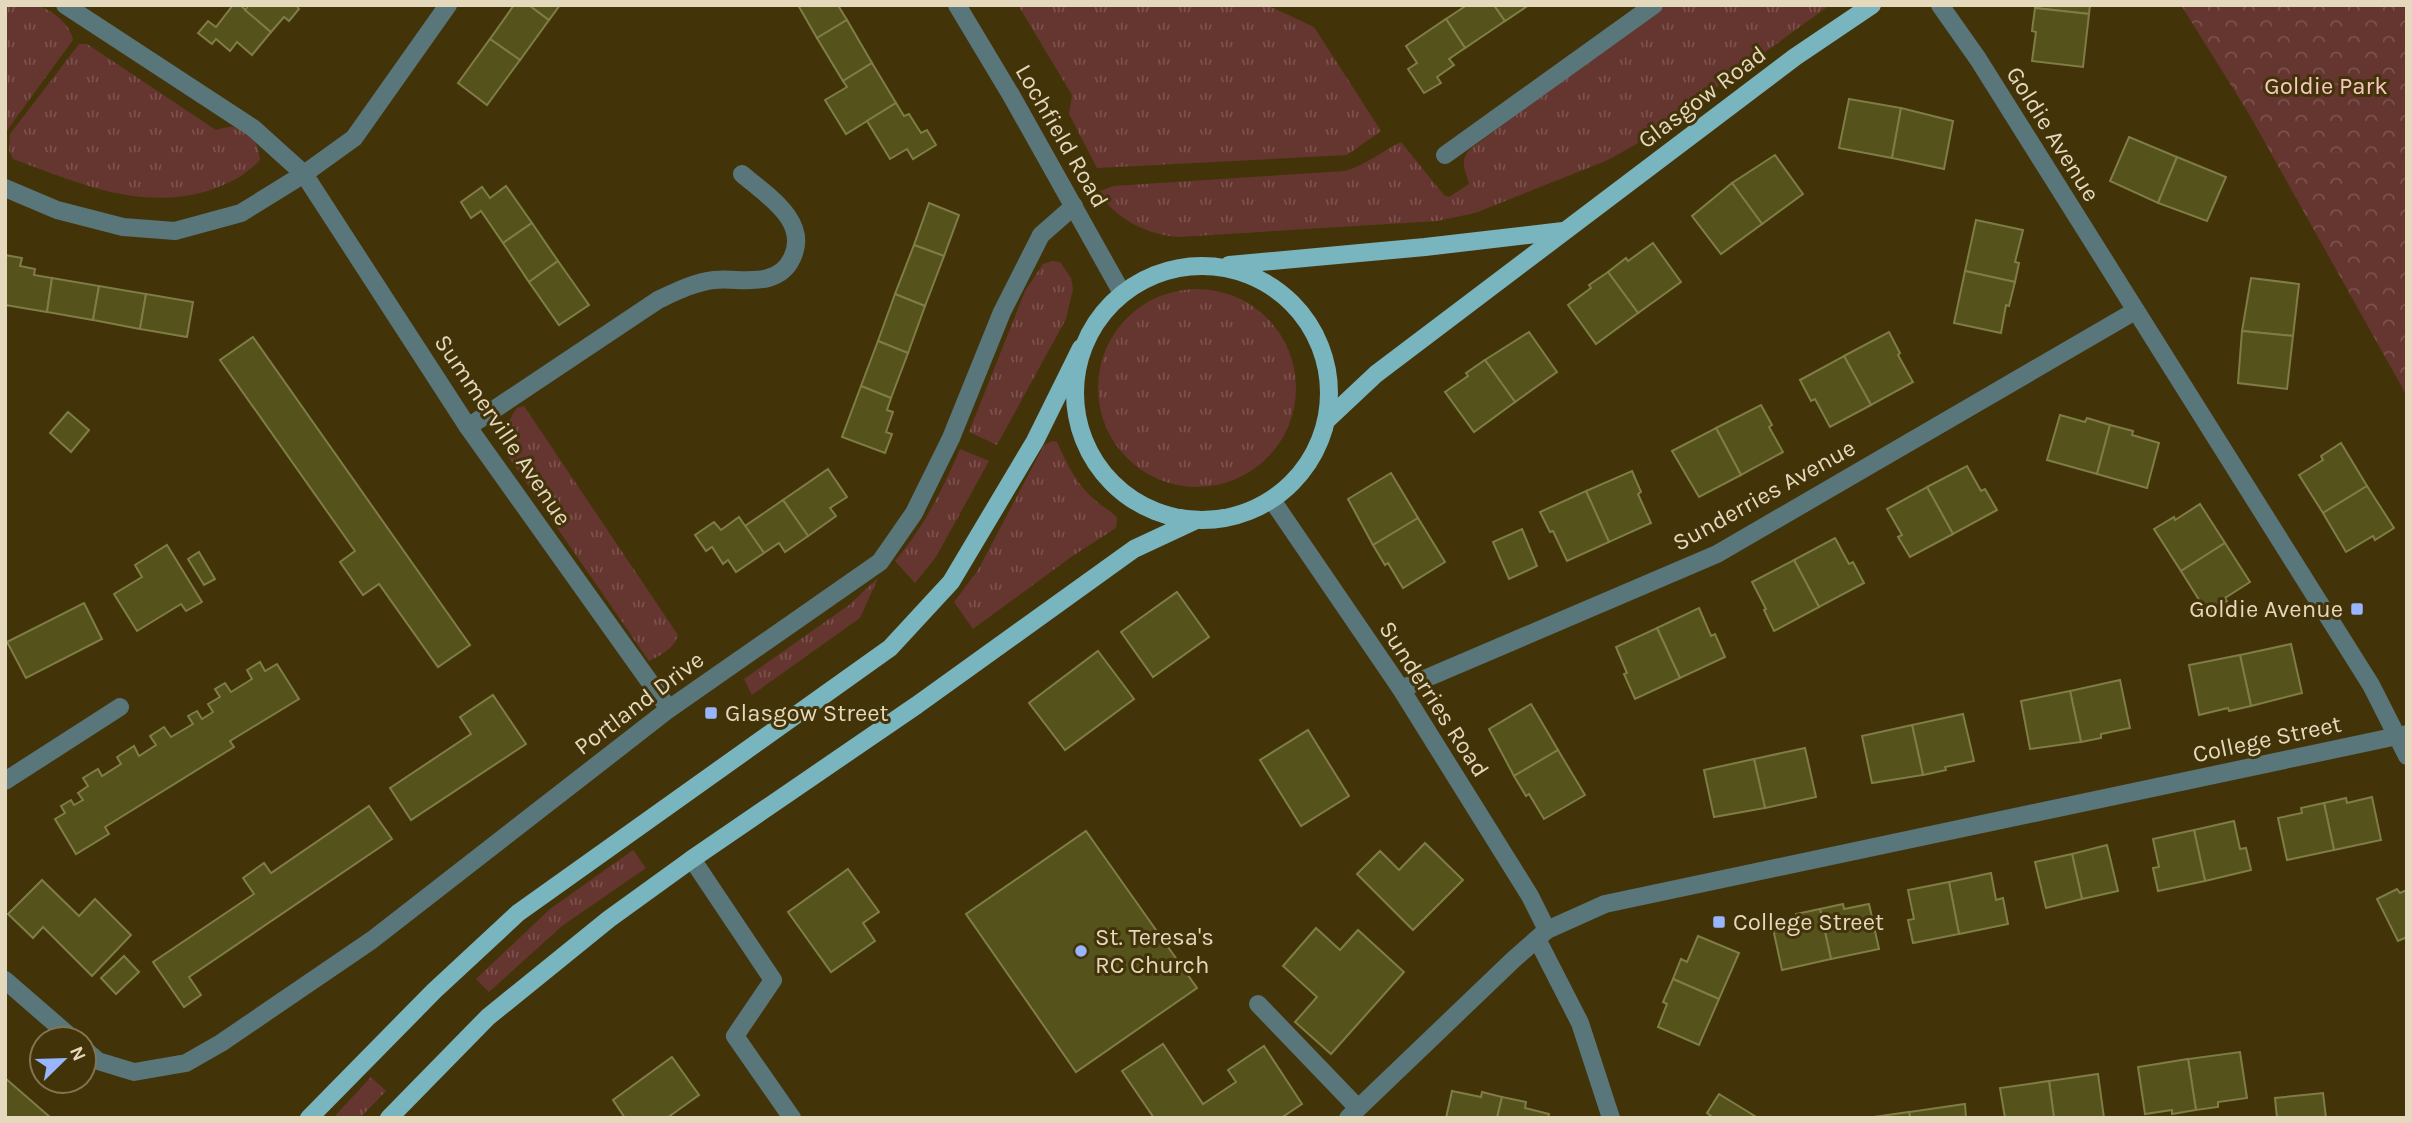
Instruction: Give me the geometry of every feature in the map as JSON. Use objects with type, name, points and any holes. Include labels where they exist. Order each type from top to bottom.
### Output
[{"type":"main road","name":"Glasgow Road","points":[[1327,420],[1376,374],[1795,57],[1872,5]]},
{"type":"main road","points":[[309,1118],[433,991],[518,913],[890,648],[951,582],[1035,442],[1098,318],[1122,293],[1152,275],[1184,266],[1218,266],[1425,247],[1564,231]]},
{"type":"main road","points":[[1082,348],[1074,387],[1078,427],[1095,463],[1121,492],[1156,513],[1194,521],[1235,517],[1272,500],[1297,479],[1315,451],[1327,420],[1328,378],[1317,338],[1293,303],[1259,278],[1218,266]]},
{"type":"main road","points":[[389,1118],[488,1017],[609,919],[917,705],[1135,549],[1194,521]]},
{"type":"street","name":"Summerville Avenue","points":[[65,5],[253,128],[304,174],[468,426],[668,709]]},
{"type":"street","points":[[5,188],[57,210],[123,227],[175,231],[242,213],[354,138],[448,5]]},
{"type":"street","name":"Lochfield Road","points":[[957,5],[1122,293]]},
{"type":"street","points":[[1445,155],[1654,5]]},
{"type":"street","name":"Goldie Avenue","points":[[1940,5],[1978,59],[2371,685],[2401,736],[2407,756]]},
{"type":"street","points":[[468,426],[658,300],[682,289],[713,280],[770,278],[785,270],[797,243],[793,223],[779,206],[742,174]]},
{"type":"street","name":"Portland Drive","points":[[98,1061],[134,1072],[186,1063],[221,1043],[372,940],[668,709],[880,562],[914,513],[951,438],[1002,312],[1041,234],[1074,206]]},
{"type":"street","name":"Sunderries Avenue","points":[[1401,689],[1717,554],[2135,311]]},
{"type":"street","name":"Sunderries Road","points":[[1272,500],[1401,689],[1530,896],[1542,935],[1580,1023],[1611,1118]]},
{"type":"street","points":[[5,781],[120,707]]},
{"type":"street","name":"College Street","points":[[1353,1112],[1542,935],[1605,904],[2401,736]]},
{"type":"street","points":[[692,859],[773,980],[735,1036],[792,1118]]},
{"type":"street","points":[[5,980],[57,1025]]},
{"type":"street","points":[[1258,1004],[1353,1112]]},
{"type":"green space","points":[[5,5],[44,8],[65,24],[73,40],[5,133]]},
{"type":"green space","points":[[1018,5],[1267,5],[1314,27],[1381,131],[1347,155],[1097,168],[1069,114],[1072,95]]},
{"type":"green space","points":[[1663,5],[1830,5],[1647,138],[1608,160],[1475,213],[1437,221],[1177,237],[1133,224],[1105,202],[1098,192],[1113,186],[1345,171],[1401,142],[1444,195],[1449,197],[1469,184],[1464,163],[1469,150]]},
{"type":"green space","name":"Goldie Park","points":[[2181,5],[2407,5],[2407,396],[2249,114]]},
{"type":"green space","points":[[79,44],[87,44],[216,130],[232,127],[245,130],[256,143],[260,160],[245,173],[222,186],[190,195],[164,198],[138,197],[87,186],[13,159],[9,151],[10,134]]},
{"type":"green space","points":[[1060,262],[1071,278],[1073,289],[1066,319],[997,445],[969,432],[1025,291],[1043,264]]},
{"type":"green space","points":[[1197,289],[1235,297],[1267,318],[1288,350],[1296,388],[1288,426],[1267,458],[1235,479],[1197,487],[1159,479],[1127,458],[1106,426],[1098,388],[1106,350],[1127,318],[1159,297]]},
{"type":"green space","points":[[524,406],[678,635],[670,648],[649,661],[509,458],[506,444],[508,426],[517,408]]},
{"type":"green space","points":[[1057,442],[1082,487],[1117,518],[1116,528],[1071,557],[973,629],[954,602],[978,570],[1044,445]]},
{"type":"green space","points":[[960,449],[989,461],[936,557],[915,583],[895,561],[932,508]]},
{"type":"green space","points":[[878,578],[860,618],[752,695],[744,679],[849,605]]},
{"type":"green space","points":[[633,850],[646,868],[562,926],[489,992],[476,979],[550,909]]},
{"type":"green space","points":[[371,1077],[386,1091],[360,1118],[333,1118]]},
{"type":"building","points":[[233,5],[240,5],[271,32],[252,55],[237,42],[230,51],[216,39],[212,44],[198,33],[208,21],[216,27]]},
{"type":"building","points":[[249,5],[296,5],[299,9],[289,21],[284,17],[271,32],[245,10]]},
{"type":"building","points":[[514,5],[529,5],[549,20],[520,60],[490,39]]},
{"type":"building","points":[[529,5],[560,5],[549,20]]},
{"type":"building","points":[[798,5],[841,5],[839,7],[847,20],[817,38]]},
{"type":"building","points":[[1467,5],[1494,5],[1505,21],[1465,48],[1446,19]]},
{"type":"building","points":[[1494,5],[1529,5],[1505,21]]},
{"type":"building","points":[[2035,5],[2090,5],[2089,14],[2035,8]]},
{"type":"building","points":[[2035,8],[2089,14],[2083,67],[2032,61],[2036,32],[2032,31]]},
{"type":"building","points":[[1446,19],[1465,48],[1449,59],[1454,65],[1437,77],[1441,83],[1424,93],[1408,69],[1417,63],[1406,46]]},
{"type":"building","points":[[847,20],[872,63],[843,81],[817,38]]},
{"type":"building","points":[[490,39],[520,60],[487,105],[458,83]]},
{"type":"building","points":[[872,63],[896,103],[846,134],[825,100],[847,87],[843,81]]},
{"type":"building","points":[[1849,99],[1901,108],[1892,158],[1839,148]]},
{"type":"building","points":[[896,103],[904,116],[909,114],[921,133],[927,130],[936,145],[913,159],[907,149],[890,159],[867,121]]},
{"type":"building","points":[[1901,108],[1953,121],[1944,169],[1892,158]]},
{"type":"building","points":[[2129,137],[2177,157],[2158,203],[2110,181]]},
{"type":"building","points":[[1775,155],[1803,194],[1762,224],[1732,183]]},
{"type":"building","points":[[2177,157],[2226,177],[2207,221],[2158,203]]},
{"type":"building","points":[[1732,183],[1762,224],[1721,254],[1692,216]]},
{"type":"building","points":[[506,186],[532,223],[503,243],[481,211],[471,218],[461,202],[482,187],[490,198]]},
{"type":"building","points":[[929,203],[959,215],[944,256],[914,245]]},
{"type":"building","points":[[1976,220],[2023,230],[2015,262],[2019,263],[2015,282],[1965,271]]},
{"type":"building","points":[[532,223],[558,261],[529,282],[503,243]]},
{"type":"building","points":[[1653,243],[1681,282],[1638,313],[1608,272]]},
{"type":"building","points":[[914,245],[944,256],[925,306],[895,294]]},
{"type":"building","points":[[5,255],[22,258],[20,266],[35,269],[34,275],[52,278],[47,312],[5,305]]},
{"type":"building","points":[[558,261],[589,305],[559,325],[529,282]]},
{"type":"building","points":[[1965,271],[2015,282],[2009,306],[2006,305],[2001,333],[1954,323]]},
{"type":"building","points":[[1608,272],[1638,313],[1596,344],[1568,305]]},
{"type":"building","points":[[52,278],[99,286],[93,320],[47,312]]},
{"type":"building","points":[[2251,278],[2299,284],[2293,336],[2242,331]]},
{"type":"building","points":[[99,286],[146,294],[140,329],[93,320]]},
{"type":"building","points":[[146,294],[193,302],[187,337],[140,329]]},
{"type":"building","points":[[895,294],[925,306],[908,353],[878,341]]},
{"type":"building","points":[[2242,331],[2293,336],[2287,389],[2238,383]]},
{"type":"building","points":[[1529,332],[1557,372],[1515,402],[1485,360]]},
{"type":"building","points":[[1889,332],[1913,382],[1871,405],[1844,356]]},
{"type":"building","points":[[253,337],[470,645],[438,667],[379,584],[363,595],[340,562],[355,551],[220,360]]},
{"type":"building","points":[[878,341],[908,353],[891,398],[861,386]]},
{"type":"building","points":[[1844,356],[1871,405],[1830,427],[1815,399],[1811,401],[1800,380]]},
{"type":"building","points":[[1485,360],[1515,402],[1474,432],[1445,392]]},
{"type":"building","points":[[861,386],[891,398],[887,410],[893,412],[886,432],[892,434],[885,453],[842,437]]},
{"type":"building","points":[[1761,405],[1783,452],[1741,475],[1716,428]]},
{"type":"building","points":[[68,412],[89,430],[71,452],[50,433]]},
{"type":"building","points":[[2060,415],[2085,422],[2087,418],[2110,425],[2097,474],[2047,460]]},
{"type":"building","points":[[2110,425],[2133,431],[2132,435],[2159,443],[2147,488],[2097,474]]},
{"type":"building","points":[[1716,428],[1741,475],[1699,497],[1672,451]]},
{"type":"building","points":[[2341,443],[2367,486],[2323,513],[2299,475],[2323,460],[2321,456]]},
{"type":"building","points":[[1967,466],[1981,491],[1985,489],[1997,510],[1953,534],[1927,487]]},
{"type":"building","points":[[828,469],[847,497],[830,508],[836,516],[808,536],[783,500]]},
{"type":"building","points":[[1632,471],[1641,492],[1638,494],[1651,523],[1609,542],[1586,491]]},
{"type":"building","points":[[1391,473],[1418,518],[1373,545],[1348,499]]},
{"type":"building","points":[[2367,486],[2394,528],[2375,540],[2373,536],[2346,552],[2323,513]]},
{"type":"building","points":[[1927,487],[1953,534],[1910,557],[1898,537],[1902,535],[1887,509]]},
{"type":"building","points":[[1586,491],[1609,542],[1567,561],[1553,531],[1550,532],[1540,512]]},
{"type":"building","points":[[783,500],[808,536],[785,552],[779,543],[764,553],[745,526]]},
{"type":"building","points":[[2200,504],[2225,543],[2181,571],[2154,529],[2174,517],[2175,520]]},
{"type":"building","points":[[739,517],[764,553],[736,572],[728,560],[723,564],[712,547],[706,551],[695,535],[714,522],[721,530]]},
{"type":"building","points":[[1418,518],[1445,562],[1403,588],[1373,545]]},
{"type":"building","points":[[1522,529],[1537,566],[1509,579],[1493,542]]},
{"type":"building","points":[[1835,538],[1849,564],[1853,562],[1864,583],[1819,607],[1794,560]]},
{"type":"building","points":[[2225,543],[2250,582],[2225,598],[2227,601],[2208,614],[2181,571]]},
{"type":"building","points":[[167,545],[202,602],[186,611],[181,604],[137,631],[114,594],[142,577],[135,565]]},
{"type":"building","points":[[199,552],[215,579],[204,585],[188,559]]},
{"type":"building","points":[[1794,560],[1819,607],[1774,631],[1752,582]]},
{"type":"building","points":[[1177,592],[1209,637],[1153,677],[1121,632]]},
{"type":"building","points":[[84,603],[102,639],[26,678],[7,642]]},
{"type":"building","points":[[1699,608],[1711,636],[1715,634],[1725,657],[1680,678],[1657,628]]},
{"type":"building","points":[[1657,628],[1680,678],[1635,699],[1616,647]]},
{"type":"building","points":[[2291,644],[2302,693],[2251,706],[2240,655]]},
{"type":"building","points":[[1098,651],[1134,699],[1065,750],[1029,703]]},
{"type":"building","points":[[2240,655],[2251,706],[2199,715],[2189,665]]},
{"type":"building","points":[[260,662],[265,671],[277,664],[299,699],[230,741],[234,747],[105,827],[109,834],[76,854],[55,819],[65,813],[61,806],[71,800],[74,805],[83,800],[78,793],[88,786],[83,778],[98,769],[102,776],[121,764],[117,757],[134,746],[139,756],[156,745],[150,736],[164,727],[171,737],[193,724],[188,716],[197,711],[202,719],[213,712],[208,704],[220,697],[215,689],[225,683],[231,692],[252,679],[247,670]]},
{"type":"building","points":[[2120,680],[2130,728],[2101,734],[2101,738],[2081,742],[2070,691]]},
{"type":"building","points":[[2070,691],[2081,742],[2030,749],[2021,701]]},
{"type":"building","points":[[493,695],[526,744],[411,820],[390,788],[471,734],[460,717]]},
{"type":"building","points":[[1531,704],[1558,750],[1514,776],[1489,729]]},
{"type":"building","points":[[1963,714],[1974,761],[1923,775],[1912,725]]},
{"type":"building","points":[[1912,725],[1923,775],[1872,783],[1862,736]]},
{"type":"building","points":[[1308,730],[1349,796],[1301,826],[1260,760]]},
{"type":"building","points":[[1805,748],[1816,797],[1765,808],[1754,759]]},
{"type":"building","points":[[1558,750],[1585,795],[1544,819],[1514,776]]},
{"type":"building","points":[[1754,759],[1765,808],[1714,817],[1704,770]]},
{"type":"building","points":[[2372,797],[2381,840],[2334,850],[2324,803],[2346,798],[2347,803]]},
{"type":"building","points":[[2324,803],[2334,850],[2287,860],[2278,818],[2302,813],[2301,808]]},
{"type":"building","points":[[369,806],[392,839],[189,977],[201,995],[184,1007],[153,962],[254,894],[243,878],[264,863],[271,873]]},
{"type":"building","points":[[2234,821],[2240,849],[2246,848],[2251,870],[2205,881],[2194,830]]},
{"type":"building","points":[[2194,830],[2205,881],[2158,891],[2153,868],[2159,867],[2153,839]]},
{"type":"building","name":"St. Teresa's RC Church","points":[[1086,831],[1197,988],[1076,1072],[966,914]]},
{"type":"building","points":[[1425,843],[1463,880],[1413,930],[1357,874],[1380,851],[1399,870]]},
{"type":"building","points":[[2107,845],[2118,891],[2082,899],[2072,854]]},
{"type":"building","points":[[2072,854],[2082,899],[2046,908],[2035,862]]},
{"type":"building","points":[[848,869],[879,912],[863,923],[875,941],[831,972],[788,912]]},
{"type":"building","points":[[1991,873],[1996,900],[2003,898],[2008,924],[1959,934],[1949,882]]},
{"type":"building","points":[[42,880],[79,916],[95,899],[131,935],[92,976],[43,927],[33,938],[8,914]]},
{"type":"building","points":[[1949,882],[1959,934],[1913,943],[1908,920],[1914,919],[1908,890]]},
{"type":"building","points":[[2397,889],[2400,893],[2407,890],[2407,937],[2398,941],[2377,899]]},
{"type":"building","points":[[1843,904],[1844,909],[1869,904],[1879,949],[1831,959],[1820,909]]},
{"type":"building","points":[[1820,909],[1831,959],[1782,970],[1772,924],[1797,919],[1796,914]]},
{"type":"building","points":[[1316,928],[1340,950],[1358,930],[1404,972],[1331,1054],[1295,1022],[1317,997],[1283,966]]},
{"type":"building","points":[[1698,936],[1739,953],[1719,999],[1673,979],[1681,959],[1687,962]]},
{"type":"building","points":[[124,956],[139,972],[116,994],[101,978]]},
{"type":"building","points":[[1673,979],[1719,999],[1699,1045],[1658,1027],[1667,1004],[1663,1002]]},
{"type":"building","points":[[1163,1044],[1203,1104],[1236,1082],[1228,1070],[1264,1046],[1302,1104],[1281,1118],[1154,1118],[1122,1071]]},
{"type":"building","points":[[2240,1052],[2247,1098],[2218,1102],[2218,1107],[2196,1110],[2188,1059]]},
{"type":"building","points":[[672,1057],[699,1095],[667,1118],[625,1118],[613,1100]]},
{"type":"building","points":[[2188,1059],[2196,1110],[2172,1114],[2172,1110],[2145,1114],[2138,1067]]},
{"type":"building","points":[[2098,1074],[2104,1118],[2054,1118],[2049,1081]]},
{"type":"building","points":[[5,1078],[51,1118],[5,1118]]},
{"type":"building","points":[[2049,1081],[2054,1118],[2005,1118],[2000,1088]]},
{"type":"building","points":[[1452,1091],[1481,1097],[1482,1092],[1502,1097],[1497,1118],[1446,1118]]},
{"type":"building","points":[[2323,1093],[2326,1118],[2277,1118],[2275,1098]]},
{"type":"building","points":[[1719,1094],[1758,1118],[1710,1118],[1707,1113]]},
{"type":"building","points":[[1502,1097],[1526,1102],[1525,1108],[1549,1114],[1548,1118],[1497,1118]]},
{"type":"building","points":[[1965,1104],[1966,1118],[1910,1118],[1909,1112]]},
{"type":"building","points":[[1909,1112],[1910,1118],[1867,1118]]},
{"type":"place","name":"Goldie Avenue","points":[[2357,609]]},
{"type":"place","name":"Glasgow Street","points":[[711,713]]},
{"type":"place","name":"College Street","points":[[1719,922]]},
{"type":"place","name":"St. Teresa's RC Church","points":[[1081,951]]}]
